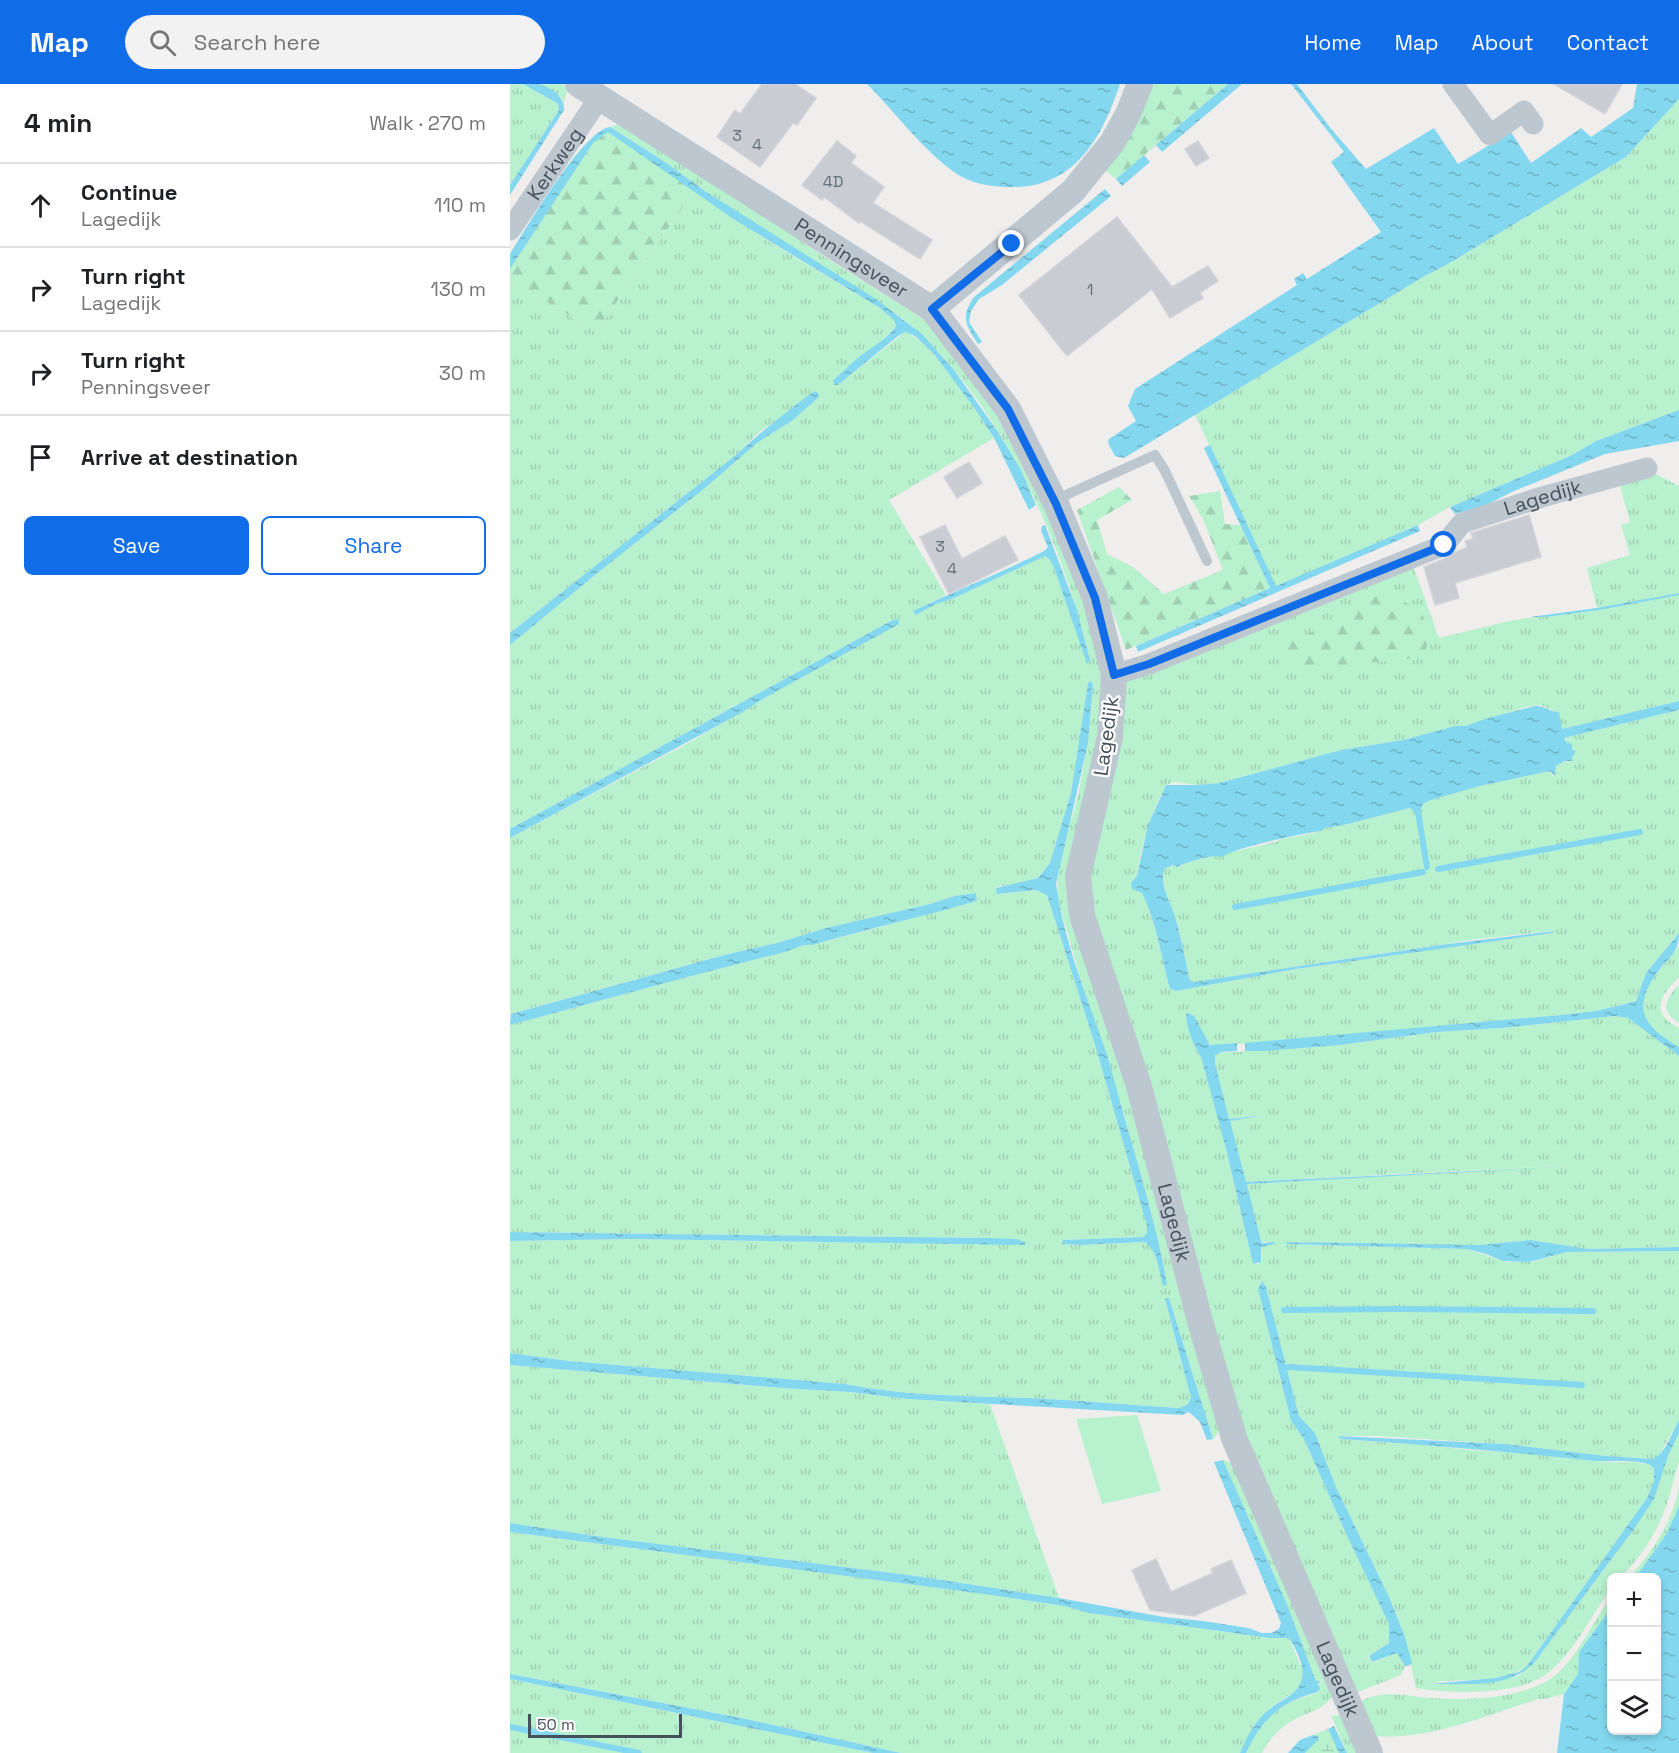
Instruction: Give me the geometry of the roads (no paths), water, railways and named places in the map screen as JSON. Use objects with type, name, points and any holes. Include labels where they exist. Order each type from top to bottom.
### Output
[{"type":"street","points":[[932,309],[1073,191],[1112,143],[1128,114],[1140,84]]},
{"type":"street","points":[[1453,84],[1491,135],[1524,111],[1533,124]]},
{"type":"street","name":"Penningsveer","points":[[589,90],[932,309]]},
{"type":"street","name":"Kerkweg","points":[[510,230],[589,90]]},
{"type":"street","name":"Lagedijk","points":[[932,309],[1008,409],[1056,504],[1095,598],[1114,675],[1110,737],[1078,876],[1082,915],[1139,1086],[1200,1321],[1234,1438],[1370,1753]]},
{"type":"street","name":"Lagedijk","points":[[1114,675],[1149,664],[1444,545],[1462,523],[1542,497],[1647,468]]},
{"type":"lane","points":[[1056,504],[1068,494],[1155,455],[1165,471],[1207,561]]},
{"type":"water","points":[[523,84],[538,84],[552,90],[560,97],[564,110],[510,195],[510,185],[559,110],[558,104]]},
{"type":"water","points":[[867,84],[1120,84],[1093,143],[1066,171],[1049,181],[1028,186],[1005,187],[978,183],[954,172],[920,141]]},
{"type":"water","points":[[1228,84],[1242,84],[1162,152],[1156,145]]},
{"type":"water","points":[[1291,84],[1297,84],[1332,130],[1366,169],[1434,128],[1458,164],[1511,132],[1531,163],[1581,128],[1591,137],[1633,108],[1637,84],[1679,84],[1679,99],[1626,157],[1124,458],[1115,456],[1108,443],[1109,439],[1136,421],[1128,406],[1135,389],[1297,285],[1294,279],[1303,273],[1307,279],[1381,232],[1331,162],[1344,152]]},
{"type":"water","points":[[610,127],[705,191],[876,299],[922,334],[954,370],[998,432],[1021,470],[1036,505],[1029,510],[994,438],[975,409],[934,354],[915,336],[905,332],[898,336],[838,385],[834,385],[833,380],[892,331],[896,326],[894,320],[880,308],[735,220],[608,132],[593,143],[510,269],[510,254],[556,182],[585,145],[599,132]]},
{"type":"water","points":[[1144,155],[1150,162],[1122,186],[1116,179]]},
{"type":"water","points":[[1105,189],[1111,196],[1002,285],[979,299],[971,311],[969,322],[982,342],[978,344],[966,321],[967,311],[974,297]]},
{"type":"water","points":[[814,391],[819,397],[793,420],[757,443],[705,488],[510,645],[510,633]]},
{"type":"water","points":[[1679,410],[1679,441],[1605,454],[1514,491],[1484,506],[1455,514],[1450,507],[1570,456],[1596,441]]},
{"type":"water","points":[[1210,445],[1276,586],[1418,525],[1420,531],[1138,652],[1136,646],[1270,588],[1204,448]]},
{"type":"water","points":[[1045,525],[1077,610],[1090,660],[1087,664],[1054,568],[1045,556],[916,615],[913,611],[1044,551],[1048,547],[1041,531],[1042,526]]},
{"type":"water","points":[[1679,593],[1679,595],[1599,610],[1530,617],[1597,608]]},
{"type":"water","points":[[898,619],[899,624],[510,838],[510,829]]},
{"type":"water","points":[[1090,681],[1093,684],[1088,743],[1056,884],[1071,949],[1107,1055],[1147,1196],[1167,1285],[1163,1286],[1153,1251],[1145,1242],[1062,1244],[1063,1240],[1143,1237],[1147,1233],[1147,1226],[1096,1048],[1047,895],[1036,890],[997,894],[996,888],[1038,878],[1050,863],[1071,793]]},
{"type":"water","points":[[1679,701],[1679,710],[1564,738],[1566,742],[1572,744],[1572,750],[1576,751],[1572,757],[1573,761],[1565,761],[1556,766],[1555,776],[1550,771],[1480,786],[1428,801],[1423,804],[1420,812],[1415,813],[1410,808],[1325,828],[1321,831],[1254,845],[1222,857],[1206,858],[1177,867],[1173,865],[1164,869],[1163,875],[1164,887],[1175,916],[1189,978],[1194,982],[1440,945],[1554,931],[1552,933],[1296,969],[1176,991],[1170,989],[1147,905],[1142,893],[1132,889],[1131,883],[1137,876],[1148,825],[1166,785],[1219,783],[1341,750],[1403,740],[1455,726],[1466,726],[1535,706],[1559,712],[1562,729]]},
{"type":"water","points":[[976,893],[977,901],[812,945],[800,946],[785,952],[510,1025],[511,1014],[826,928],[955,896]]},
{"type":"water","points":[[1679,933],[1676,949],[1651,982],[1643,1005],[1644,1014],[1649,1023],[1666,1039],[1679,1047],[1679,1056],[1628,1018],[1615,1016],[1502,1028],[1437,1032],[1340,1045],[1245,1051],[1245,1043],[1561,1015],[1596,1011],[1633,1002],[1636,1001],[1646,973]]},
{"type":"water","points":[[1186,1014],[1194,1016],[1210,1045],[1237,1043],[1237,1051],[1215,1055],[1229,1119],[1264,1115],[1230,1121],[1246,1182],[1575,1166],[1247,1184],[1261,1241],[1275,1244],[1261,1247],[1261,1262],[1253,1264],[1226,1149],[1201,1057],[1189,1031]]},
{"type":"water","points":[[510,1232],[989,1238],[1016,1239],[1025,1242],[1025,1245],[631,1239],[510,1241]]},
{"type":"water","points":[[1530,1240],[1588,1249],[1679,1247],[1679,1251],[1567,1252],[1529,1262],[1503,1261],[1467,1249],[1287,1244],[1285,1242],[1479,1245]]},
{"type":"water","points":[[1262,1281],[1266,1287],[1299,1416],[1315,1433],[1336,1487],[1389,1597],[1404,1634],[1412,1663],[1408,1666],[1405,1666],[1397,1653],[1372,1662],[1369,1656],[1389,1643],[1389,1624],[1304,1439],[1291,1421],[1258,1289]]},
{"type":"water","points":[[1169,1298],[1213,1439],[1207,1440],[1200,1422],[1189,1412],[1182,1415],[907,1399],[850,1392],[510,1365],[510,1353],[569,1361],[845,1384],[913,1393],[1179,1408],[1187,1405],[1191,1398],[1165,1299]]},
{"type":"water","points":[[1679,1420],[1679,1433],[1668,1456],[1654,1499],[1534,1663],[1511,1678],[1498,1681],[1429,1684],[1496,1678],[1519,1672],[1527,1666],[1647,1498],[1654,1481],[1654,1468],[1635,1462],[1596,1461],[1341,1439],[1338,1436],[1505,1444],[1653,1459],[1662,1452]]},
{"type":"water","points":[[1223,1460],[1286,1602],[1316,1681],[1319,1680],[1320,1683],[1317,1684],[1320,1688],[1318,1692],[1293,1701],[1274,1713],[1259,1730],[1246,1753],[1240,1753],[1257,1722],[1296,1690],[1300,1684],[1301,1664],[1289,1638],[1270,1638],[1089,1613],[1064,1606],[984,1594],[510,1532],[510,1523],[602,1537],[909,1575],[1271,1633],[1279,1629],[1281,1623],[1214,1462]]},
{"type":"water","points":[[1679,1506],[1679,1753],[1557,1753],[1564,1694],[1578,1674],[1579,1652],[1607,1614],[1607,1735],[1661,1735],[1661,1573],[1639,1573],[1667,1533]]},
{"type":"water","points":[[510,1674],[741,1718],[901,1753],[873,1753],[510,1679]]},
{"type":"water","points":[[1334,1726],[1347,1753],[1339,1753],[1328,1729]]},
{"type":"water","points":[[1313,1735],[1318,1736],[1318,1740],[1305,1753],[1288,1753],[1300,1740]]},
{"type":"waterway","points":[[1418,812],[1427,867]]},
{"type":"waterway","points":[[1438,869],[1640,832]]},
{"type":"waterway","points":[[1235,907],[1423,872]]},
{"type":"waterway","points":[[1284,1310],[1593,1311]]},
{"type":"waterway","points":[[1288,1367],[1582,1385]]},
{"type":"waterway","points":[[510,1727],[639,1753]]}]
